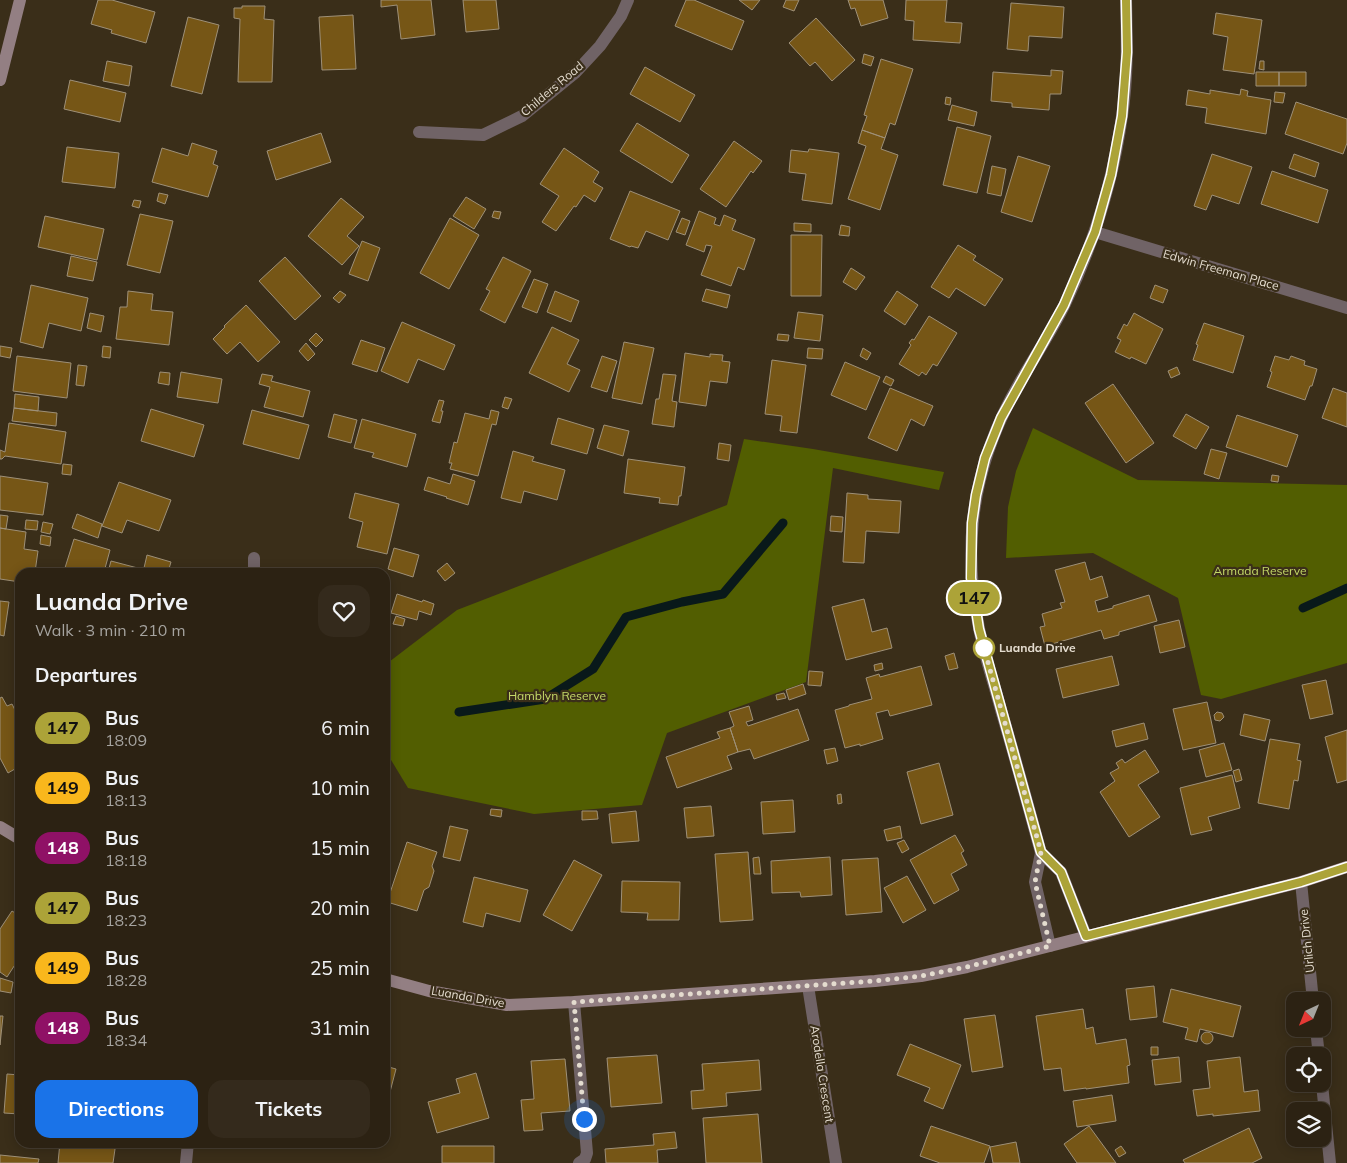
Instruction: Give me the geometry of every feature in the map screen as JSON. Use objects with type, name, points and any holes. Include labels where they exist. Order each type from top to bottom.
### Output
[{"type":"street","points":[[0,80],[20,0]]},
{"type":"street","name":"Childers Road","points":[[419,132],[483,135],[522,116],[582,66],[600,46],[621,16],[628,0]]},
{"type":"street","points":[[1050,946],[1035,882],[1041,852],[979,629],[971,578],[972,523],[976,495],[985,458],[1001,418],[1064,305],[1095,232],[1111,175],[1122,116],[1127,52],[1126,0]]},
{"type":"street","name":"Edwin Freeman Place","points":[[1095,232],[1347,308]]},
{"type":"street","points":[[254,558],[254,568]]},
{"type":"street","points":[[0,827],[15,836]]},
{"type":"street","points":[[1041,852],[1061,872],[1086,936]]},
{"type":"street","name":"Luanda Drive","points":[[390,980],[429,991],[507,1005],[808,986],[921,976],[967,967],[1301,882],[1347,867]]},
{"type":"street","name":"Urlich Drive","points":[[1301,882],[1312,992]]},
{"type":"street","name":"Arodella Crescent","points":[[808,986],[836,1163]]},
{"type":"street","points":[[574,1002],[586,1153],[585,1159],[579,1163]]},
{"type":"street","points":[[1323,1092],[1330,1163]]},
{"type":"street","points":[[186,1163],[187,1148]]},
{"type":"green space","name":"Armada Reserve","points":[[1033,428],[1138,480],[1347,485],[1347,663],[1221,699],[1201,695],[1178,598],[1093,553],[1006,558],[1008,507],[1016,471]]},
{"type":"green space","name":"Hamblyn Reserve","points":[[744,439],[944,472],[939,490],[833,468],[806,682],[667,733],[642,805],[534,814],[408,788],[390,758],[390,661],[457,610],[727,505]]},
{"type":"building","points":[[98,0],[112,0],[155,12],[146,43],[111,33],[112,30],[91,24]]},
{"type":"building","points":[[381,0],[431,0],[435,35],[401,39],[397,5],[381,7]]},
{"type":"building","points":[[463,0],[496,0],[499,29],[466,32]]},
{"type":"building","points":[[686,0],[694,0],[744,21],[732,50],[675,26]]},
{"type":"building","points":[[739,0],[760,0],[752,10]]},
{"type":"building","points":[[786,0],[799,0],[794,11],[783,7]]},
{"type":"building","points":[[848,0],[883,0],[888,18],[861,26],[855,8],[851,9]]},
{"type":"building","points":[[906,0],[947,0],[945,22],[962,23],[960,43],[913,40],[914,21],[905,20]]},
{"type":"building","points":[[1011,3],[1064,7],[1062,38],[1029,36],[1028,51],[1007,49]]},
{"type":"building","points":[[242,6],[265,6],[264,19],[274,20],[272,82],[238,82],[240,19],[234,18],[234,8],[242,8]]},
{"type":"building","points":[[1216,13],[1262,20],[1254,74],[1223,70],[1228,37],[1213,34]]},
{"type":"building","points":[[353,15],[356,69],[322,70],[319,17]]},
{"type":"building","points":[[188,17],[219,25],[202,94],[171,86]]},
{"type":"building","points":[[816,18],[855,60],[832,81],[815,62],[810,66],[789,43]]},
{"type":"building","points":[[864,54],[874,57],[871,66],[862,63]]},
{"type":"building","points":[[881,59],[913,69],[895,125],[890,123],[885,138],[862,130],[867,116],[864,115]]},
{"type":"building","points":[[107,61],[132,66],[129,86],[103,81]]},
{"type":"building","points":[[1260,61],[1264,61],[1264,70],[1259,69]]},
{"type":"building","points":[[645,67],[695,95],[680,122],[630,94]]},
{"type":"building","points":[[1051,70],[1063,71],[1061,94],[1050,94],[1049,110],[1012,107],[1012,103],[991,101],[993,72],[1051,76]]},
{"type":"building","points":[[1256,72],[1279,72],[1279,86],[1256,86]]},
{"type":"building","points":[[1279,72],[1306,72],[1306,86],[1279,86]]},
{"type":"building","points":[[70,80],[126,93],[120,122],[64,109]]},
{"type":"building","points":[[1241,89],[1248,91],[1247,96],[1271,100],[1266,134],[1205,123],[1207,108],[1186,105],[1188,90],[1210,94],[1210,90],[1240,95]]},
{"type":"building","points":[[1275,92],[1285,93],[1283,103],[1274,102]]},
{"type":"building","points":[[946,97],[951,98],[950,105],[945,104]]},
{"type":"building","points":[[1296,102],[1347,119],[1347,143],[1343,154],[1285,134]]},
{"type":"building","points":[[952,105],[977,112],[974,126],[948,120]]},
{"type":"building","points":[[637,123],[689,155],[672,183],[620,151]]},
{"type":"building","points":[[957,127],[991,136],[977,193],[943,185]]},
{"type":"building","points":[[862,130],[885,138],[881,149],[898,155],[880,210],[848,199],[866,146],[858,143]]},
{"type":"building","points":[[321,133],[331,162],[276,180],[267,151]]},
{"type":"building","points":[[734,141],[762,161],[753,173],[751,171],[726,207],[700,189]]},
{"type":"building","points":[[192,143],[217,151],[213,164],[218,166],[208,197],[152,182],[162,148],[188,156]]},
{"type":"building","points":[[67,147],[119,153],[115,188],[62,182]]},
{"type":"building","points":[[564,148],[599,172],[593,182],[603,188],[595,202],[584,195],[556,231],[542,222],[559,196],[540,184]]},
{"type":"building","points":[[809,149],[839,153],[832,204],[802,200],[806,174],[789,172],[791,150],[808,152]]},
{"type":"building","points":[[1212,154],[1252,167],[1239,204],[1212,195],[1206,210],[1194,206]]},
{"type":"building","points":[[1294,154],[1319,163],[1315,177],[1289,168]]},
{"type":"building","points":[[1018,156],[1050,166],[1032,222],[1001,212]]},
{"type":"building","points":[[992,166],[1006,169],[1001,196],[987,193]]},
{"type":"building","points":[[1272,171],[1328,190],[1318,223],[1261,204]]},
{"type":"building","points":[[630,191],[680,211],[668,240],[646,231],[638,248],[610,239]]},
{"type":"building","points":[[159,193],[168,195],[165,204],[157,201]]},
{"type":"building","points":[[466,197],[486,209],[474,229],[453,216]]},
{"type":"building","points":[[341,198],[364,217],[347,236],[359,246],[342,265],[308,236]]},
{"type":"building","points":[[134,200],[141,201],[139,208],[132,206]]},
{"type":"building","points":[[494,211],[501,212],[499,219],[492,217]]},
{"type":"building","points":[[699,211],[716,218],[714,224],[720,226],[724,215],[736,220],[732,230],[755,239],[744,270],[738,267],[731,286],[701,275],[712,246],[706,245],[704,252],[686,245]]},
{"type":"building","points":[[140,214],[173,221],[160,273],[127,265]]},
{"type":"building","points":[[45,216],[104,229],[97,260],[38,247]]},
{"type":"building","points":[[450,218],[479,235],[449,289],[420,273]]},
{"type":"building","points":[[682,218],[690,221],[685,235],[676,232]]},
{"type":"building","points":[[794,223],[811,224],[811,232],[794,231]]},
{"type":"building","points":[[841,225],[850,227],[849,236],[839,235]]},
{"type":"building","points":[[791,235],[822,235],[821,296],[791,296]]},
{"type":"building","points":[[362,241],[380,248],[368,281],[349,274]]},
{"type":"building","points":[[958,245],[976,256],[973,260],[1003,279],[985,306],[956,288],[949,298],[931,287]]},
{"type":"building","points":[[71,256],[97,262],[93,281],[67,276]]},
{"type":"building","points":[[285,257],[321,296],[295,320],[259,281]]},
{"type":"building","points":[[503,257],[531,271],[505,323],[480,310],[490,291],[486,289]]},
{"type":"building","points":[[851,268],[865,277],[856,290],[843,282]]},
{"type":"building","points":[[534,279],[548,284],[537,313],[522,307]]},
{"type":"building","points":[[31,285],[88,298],[81,331],[49,323],[43,348],[20,342]]},
{"type":"building","points":[[1155,285],[1168,290],[1163,303],[1150,298]]},
{"type":"building","points":[[706,289],[730,295],[727,308],[702,301]]},
{"type":"building","points":[[128,291],[153,294],[151,310],[173,312],[169,345],[116,339],[120,307],[127,307]]},
{"type":"building","points":[[340,291],[346,295],[339,303],[333,298]]},
{"type":"building","points":[[555,291],[579,301],[571,322],[547,312]]},
{"type":"building","points":[[897,291],[918,305],[905,325],[884,311]]},
{"type":"building","points":[[246,305],[280,342],[258,362],[240,342],[227,354],[213,339]]},
{"type":"building","points":[[798,312],[823,315],[820,341],[794,338]]},
{"type":"building","points":[[90,313],[104,316],[101,332],[87,328]]},
{"type":"building","points":[[1134,313],[1163,329],[1146,364],[1115,352],[1121,340],[1117,338],[1124,324],[1127,326]]},
{"type":"building","points":[[929,316],[957,333],[937,366],[933,364],[926,375],[922,372],[919,376],[899,364],[911,345],[909,343],[912,339],[914,340]]},
{"type":"building","points":[[402,322],[455,345],[444,370],[418,359],[408,383],[381,371]]},
{"type":"building","points":[[1204,323],[1244,336],[1233,373],[1193,360],[1198,345],[1196,344]]},
{"type":"building","points":[[552,327],[579,340],[567,364],[580,370],[569,392],[529,373]]},
{"type":"building","points":[[316,333],[323,340],[316,347],[309,340]]},
{"type":"building","points":[[778,334],[789,335],[788,341],[777,340]]},
{"type":"building","points":[[361,340],[385,348],[377,372],[352,364]]},
{"type":"building","points":[[624,342],[654,348],[642,404],[612,398]]},
{"type":"building","points":[[306,343],[315,354],[308,361],[299,351]]},
{"type":"building","points":[[0,346],[12,348],[10,358],[0,356]]},
{"type":"building","points":[[103,346],[111,347],[110,358],[102,357]]},
{"type":"building","points":[[808,348],[823,349],[822,359],[807,358]]},
{"type":"building","points":[[863,348],[871,353],[867,360],[860,356]]},
{"type":"building","points":[[685,353],[710,357],[710,354],[723,355],[722,361],[730,362],[727,383],[710,381],[706,406],[679,402]]},
{"type":"building","points":[[17,356],[71,363],[67,398],[13,391]]},
{"type":"building","points":[[602,356],[617,361],[607,392],[591,387]]},
{"type":"building","points":[[1275,356],[1289,360],[1291,356],[1305,361],[1304,365],[1317,369],[1305,400],[1267,387]]},
{"type":"building","points":[[772,360],[806,365],[797,433],[780,431],[782,416],[765,414]]},
{"type":"building","points":[[845,362],[880,377],[866,410],[831,395]]},
{"type":"building","points":[[78,365],[87,366],[84,386],[76,385]]},
{"type":"building","points":[[1177,367],[1180,374],[1171,378],[1168,371]]},
{"type":"building","points":[[160,372],[170,373],[169,385],[158,383]]},
{"type":"building","points":[[181,372],[222,379],[218,403],[177,397]]},
{"type":"building","points":[[262,374],[273,376],[271,381],[310,391],[303,417],[264,407],[270,387],[259,384]]},
{"type":"building","points":[[663,374],[676,375],[672,401],[677,402],[674,427],[652,424]]},
{"type":"building","points":[[886,376],[894,380],[891,386],[883,382]]},
{"type":"building","points":[[1113,384],[1154,443],[1126,463],[1085,403]]},
{"type":"building","points":[[890,388],[933,406],[924,426],[911,419],[897,451],[868,438]]},
{"type":"building","points":[[1333,388],[1347,393],[1347,427],[1322,418]]},
{"type":"building","points":[[15,394],[39,397],[38,411],[14,408]]},
{"type":"building","points":[[505,397],[512,399],[508,409],[502,407]]},
{"type":"building","points":[[439,400],[444,401],[440,423],[432,421]]},
{"type":"building","points":[[14,408],[57,413],[56,426],[12,421]]},
{"type":"building","points":[[151,409],[204,425],[194,457],[141,441]]},
{"type":"building","points":[[252,410],[309,425],[299,459],[243,444]]},
{"type":"building","points":[[491,410],[499,412],[496,425],[492,424],[478,476],[450,469],[452,463],[449,463],[454,442],[457,443],[465,413],[489,419]]},
{"type":"building","points":[[334,414],[357,420],[351,443],[328,437]]},
{"type":"building","points":[[1186,414],[1209,427],[1196,449],[1173,436]]},
{"type":"building","points":[[1237,415],[1298,435],[1287,467],[1226,447]]},
{"type":"building","points":[[558,418],[594,429],[587,454],[551,444]]},
{"type":"building","points":[[362,419],[416,434],[407,467],[372,457],[374,453],[354,448]]},
{"type":"building","points":[[9,423],[66,432],[61,464],[5,456],[0,459],[0,450],[5,452]]},
{"type":"building","points":[[604,425],[629,431],[623,456],[597,448]]},
{"type":"building","points":[[719,443],[731,445],[729,461],[717,459]]},
{"type":"building","points":[[1211,449],[1227,453],[1219,479],[1204,474]]},
{"type":"building","points":[[513,451],[534,457],[532,461],[565,470],[557,500],[524,491],[521,503],[501,498]]},
{"type":"building","points":[[628,459],[685,467],[678,505],[659,503],[660,498],[624,493]]},
{"type":"building","points":[[63,464],[72,465],[71,475],[62,474]]},
{"type":"building","points":[[453,474],[475,481],[468,505],[424,490],[428,477],[450,484]]},
{"type":"building","points":[[1272,475],[1279,476],[1278,482],[1271,481]]},
{"type":"building","points":[[0,476],[48,483],[43,515],[0,510]]},
{"type":"building","points":[[119,482],[171,500],[159,531],[127,520],[122,533],[102,526]]},
{"type":"building","points":[[355,493],[399,504],[387,554],[357,547],[363,522],[349,518]]},
{"type":"building","points":[[847,493],[868,495],[868,499],[901,501],[899,533],[866,531],[864,563],[843,562]]},
{"type":"building","points":[[77,514],[102,524],[98,538],[72,528]]},
{"type":"building","points":[[0,515],[8,516],[6,529],[0,528]]},
{"type":"building","points":[[831,516],[843,517],[842,532],[830,531]]},
{"type":"building","points":[[26,520],[38,521],[37,530],[25,529]]},
{"type":"building","points":[[43,522],[53,524],[50,534],[41,532]]},
{"type":"building","points":[[0,528],[26,532],[24,549],[38,551],[36,568],[15,568],[15,581],[0,579]]},
{"type":"building","points":[[41,535],[51,537],[50,546],[40,544]]},
{"type":"building","points":[[74,539],[110,550],[105,568],[65,568]]},
{"type":"building","points":[[394,548],[419,555],[413,577],[388,568]]},
{"type":"building","points":[[147,555],[171,562],[169,568],[144,568]]},
{"type":"building","points":[[111,561],[138,568],[109,568]]},
{"type":"building","points":[[1085,562],[1090,580],[1102,576],[1108,597],[1095,601],[1098,612],[1149,595],[1157,621],[1119,632],[1119,635],[1104,639],[1101,630],[1045,646],[1040,627],[1045,626],[1042,614],[1062,608],[1060,603],[1065,602],[1055,570]]},
{"type":"building","points":[[447,563],[455,573],[445,581],[437,571]]},
{"type":"building","points":[[397,594],[434,604],[431,615],[419,611],[417,620],[391,613]]},
{"type":"building","points":[[864,599],[872,632],[887,628],[892,648],[846,660],[832,607]]},
{"type":"building","points":[[0,601],[9,602],[4,636],[0,635]]},
{"type":"building","points":[[396,616],[405,619],[403,626],[393,624]]},
{"type":"building","points":[[1179,620],[1185,647],[1160,653],[1154,626]]},
{"type":"building","points":[[954,653],[958,668],[949,670],[945,656]]},
{"type":"building","points":[[1112,656],[1119,685],[1063,698],[1056,669]]},
{"type":"building","points":[[882,663],[883,669],[875,671],[874,665]]},
{"type":"building","points":[[921,666],[932,705],[890,716],[888,710],[876,713],[883,739],[860,746],[860,744],[845,748],[835,710],[872,699],[866,678],[879,674],[880,677]]},
{"type":"building","points":[[809,671],[823,672],[821,686],[808,685]]},
{"type":"building","points":[[1326,680],[1333,714],[1310,719],[1302,685]]},
{"type":"building","points":[[803,684],[806,694],[789,700],[786,690]]},
{"type":"building","points":[[784,693],[786,698],[777,700],[776,695]]},
{"type":"building","points":[[2,697],[7,706],[12,704],[15,710],[15,769],[8,773],[0,758],[0,698]]},
{"type":"building","points":[[1207,702],[1216,743],[1183,750],[1173,709]]},
{"type":"building","points":[[749,706],[753,720],[746,722],[748,726],[798,709],[809,740],[754,759],[750,749],[738,752],[730,728],[734,726],[729,712]]},
{"type":"building","points":[[1217,712],[1222,713],[1224,717],[1220,721],[1215,720],[1214,715]]},
{"type":"building","points":[[1244,714],[1270,720],[1265,741],[1240,735]]},
{"type":"building","points":[[1144,723],[1148,739],[1116,747],[1112,731]]},
{"type":"building","points":[[730,728],[738,752],[727,756],[732,769],[677,788],[666,757],[720,738],[717,732]]},
{"type":"building","points":[[1347,730],[1347,780],[1337,783],[1325,737]]},
{"type":"building","points":[[1270,739],[1300,744],[1297,760],[1301,761],[1298,781],[1294,780],[1289,809],[1258,803]]},
{"type":"building","points":[[1224,743],[1232,770],[1206,777],[1199,750]]},
{"type":"building","points":[[835,748],[838,761],[827,764],[824,750]]},
{"type":"building","points":[[1145,750],[1159,772],[1138,785],[1160,817],[1129,837],[1100,792],[1115,781],[1110,773],[1119,768],[1116,763],[1122,759],[1125,763]]},
{"type":"building","points":[[939,763],[953,815],[921,824],[907,772]]},
{"type":"building","points":[[1239,769],[1242,780],[1236,782],[1233,771]]},
{"type":"building","points":[[1232,775],[1240,808],[1208,817],[1212,830],[1191,835],[1180,788]]},
{"type":"building","points":[[841,794],[842,803],[838,804],[837,795]]},
{"type":"building","points":[[793,800],[795,832],[763,834],[761,802]]},
{"type":"building","points":[[711,806],[714,836],[687,838],[684,808]]},
{"type":"building","points":[[491,809],[502,810],[501,817],[490,815]]},
{"type":"building","points":[[582,811],[597,811],[598,819],[582,820]]},
{"type":"building","points":[[636,811],[639,841],[612,843],[609,814]]},
{"type":"building","points":[[450,826],[468,830],[460,861],[443,857]]},
{"type":"building","points":[[900,826],[902,838],[887,841],[884,830]]},
{"type":"building","points":[[955,835],[964,851],[961,853],[967,865],[951,874],[959,890],[934,904],[910,860]]},
{"type":"building","points":[[904,840],[909,849],[902,853],[897,843]]},
{"type":"building","points":[[407,842],[437,852],[432,866],[434,871],[429,887],[424,890],[417,911],[390,903],[390,893]]},
{"type":"building","points":[[748,852],[753,920],[720,922],[715,854]]},
{"type":"building","points":[[759,857],[761,874],[754,874],[753,858]]},
{"type":"building","points":[[830,857],[832,895],[801,897],[800,892],[772,893],[771,861]]},
{"type":"building","points":[[878,858],[882,912],[846,915],[842,860]]},
{"type":"building","points":[[574,860],[602,875],[572,931],[543,915]]},
{"type":"building","points":[[907,876],[926,910],[903,923],[884,888]]},
{"type":"building","points":[[474,877],[528,890],[520,922],[486,913],[483,927],[463,922]]},
{"type":"building","points":[[622,881],[680,882],[679,920],[647,920],[648,913],[621,912]]},
{"type":"building","points":[[12,911],[15,913],[15,965],[7,977],[0,972],[0,929]]},
{"type":"building","points":[[0,978],[13,982],[11,993],[0,991]]},
{"type":"building","points":[[1154,986],[1157,1017],[1130,1020],[1126,989]]},
{"type":"building","points":[[1171,989],[1241,1006],[1233,1037],[1200,1029],[1197,1042],[1185,1039],[1188,1028],[1163,1022]]},
{"type":"building","points":[[1083,1009],[1086,1029],[1093,1027],[1096,1044],[1126,1039],[1130,1065],[1127,1066],[1129,1083],[1064,1091],[1061,1068],[1044,1070],[1036,1016]]},
{"type":"building","points":[[995,1015],[1003,1067],[972,1072],[964,1019]]},
{"type":"building","points":[[0,1016],[3,1016],[0,1045]]},
{"type":"building","points":[[1207,1032],[1213,1038],[1207,1044],[1201,1038]]},
{"type":"building","points":[[910,1044],[961,1065],[943,1109],[924,1101],[930,1088],[897,1075]]},
{"type":"building","points":[[1151,1047],[1158,1047],[1158,1055],[1151,1055]]},
{"type":"building","points":[[657,1055],[662,1103],[611,1107],[607,1058]]},
{"type":"building","points":[[1179,1057],[1181,1082],[1155,1085],[1152,1060]]},
{"type":"building","points":[[1240,1057],[1244,1092],[1258,1090],[1260,1111],[1197,1116],[1193,1090],[1210,1088],[1207,1061]]},
{"type":"building","points":[[565,1059],[570,1111],[541,1113],[543,1130],[524,1131],[521,1100],[534,1099],[531,1061]]},
{"type":"building","points":[[759,1060],[761,1090],[726,1093],[727,1106],[692,1109],[691,1091],[704,1090],[702,1064]]},
{"type":"building","points":[[390,1067],[396,1069],[390,1092]]},
{"type":"building","points":[[476,1073],[489,1118],[437,1133],[428,1102],[460,1093],[456,1079]]},
{"type":"building","points":[[7,1074],[15,1075],[15,1114],[4,1113]]},
{"type":"building","points":[[1112,1095],[1116,1121],[1077,1127],[1073,1101]]},
{"type":"building","points":[[758,1114],[762,1163],[706,1163],[703,1118]]},
{"type":"building","points":[[931,1126],[990,1146],[984,1163],[940,1163],[920,1156]]},
{"type":"building","points":[[1089,1126],[1116,1163],[1077,1163],[1064,1144]]},
{"type":"building","points":[[1249,1128],[1262,1158],[1252,1163],[1185,1163],[1183,1160]]},
{"type":"building","points":[[675,1132],[677,1148],[657,1150],[658,1163],[606,1163],[605,1149],[654,1145],[653,1134]]},
{"type":"building","points":[[1016,1142],[1020,1163],[993,1163],[990,1147]]},
{"type":"building","points":[[442,1146],[494,1146],[494,1163],[442,1163]]},
{"type":"building","points":[[1121,1146],[1126,1153],[1119,1157],[1115,1150]]},
{"type":"building","points":[[59,1148],[115,1148],[113,1163],[58,1163]]},
{"type":"building","points":[[0,1155],[39,1159],[38,1163],[0,1163]]},
{"type":"waterway","points":[[459,712],[545,699],[593,669],[626,617],[682,602],[723,594],[783,523]]},
{"type":"waterway","points":[[1303,608],[1347,588]]},
{"type":"bus line","name":"147","points":[[1126,0],[1127,52],[1122,116],[1111,175],[1095,232],[1064,305],[1001,418],[985,458],[976,495],[972,523],[971,578],[979,629],[1041,852],[1061,872],[1086,936],[1301,882],[1347,867]]},
{"type":"place","name":"Luanda Drive","points":[[984,648]]},
{"type":"route","points":[[584,1119],[574,1002],[875,981],[921,976],[967,967],[1050,946],[1035,882],[1041,852],[984,648]]}]
